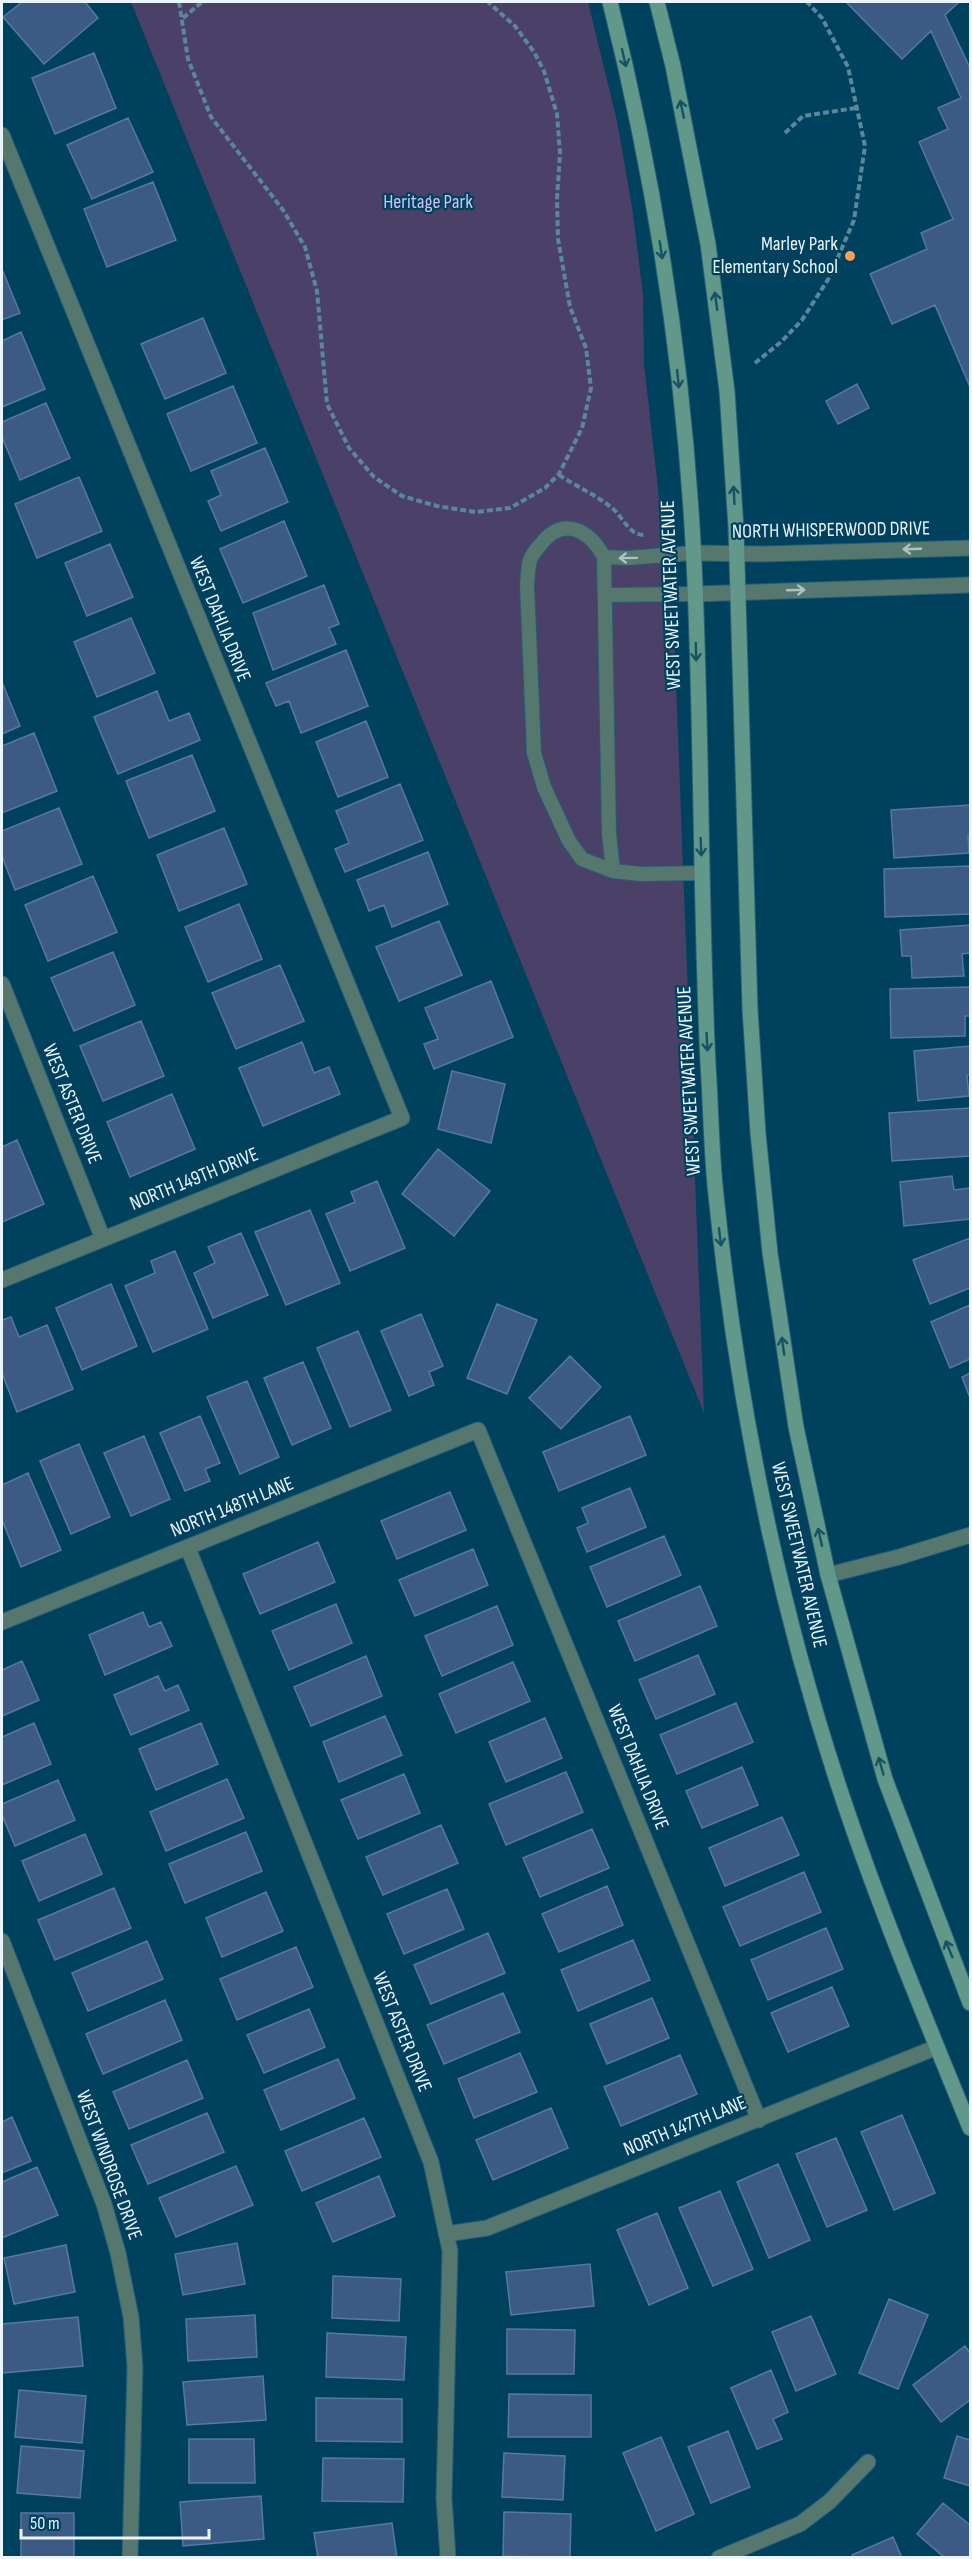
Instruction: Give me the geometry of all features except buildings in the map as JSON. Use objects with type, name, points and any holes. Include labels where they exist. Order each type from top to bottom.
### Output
[{"type":"street","name":"WEST SWEETWATER AVENUE","points":[[610,2],[632,92],[662,251],[679,384],[695,594],[702,873],[715,1187],[734,1337],[760,1487],[786,1603],[844,1803],[970,2127]]},
{"type":"street","name":"WEST SWEETWATER AVENUE","points":[[657,2],[676,77],[708,244],[727,391],[737,554],[750,1009],[758,1133],[770,1253],[795,1427],[828,1575],[885,1779],[970,2003]]},
{"type":"street","name":"WEST DAHLIA DRIVE","points":[[2,135],[402,1118]]},
{"type":"street","name":"NORTH WHISPERWOOD DRIVE","points":[[693,554],[970,548]]},
{"type":"street","points":[[695,594],[970,585]]},
{"type":"street","name":"WEST ASTER DRIVE","points":[[2,984],[103,1239]]},
{"type":"street","name":"NORTH 149TH DRIVE","points":[[2,1280],[402,1118]]},
{"type":"street","name":"WEST DAHLIA DRIVE","points":[[478,1430],[759,2120]]},
{"type":"street","name":"NORTH 148TH LANE","points":[[2,1622],[478,1430]]},
{"type":"street","points":[[828,1575],[899,1557],[970,1535]]},
{"type":"street","name":"WEST ASTER DRIVE","points":[[188,1548],[431,2162],[450,2251],[444,2498],[448,2558]]},
{"type":"street","name":"WEST WINDROSE DRIVE","points":[[2,1941],[104,2204],[118,2253],[131,2317],[135,2367],[130,2558]]},
{"type":"street","name":"NORTH 147TH LANE","points":[[446,2234],[487,2228],[937,2047]]},
{"type":"street","points":[[718,2558],[800,2524],[829,2502],[868,2462]]},
{"type":"lane","points":[[614,871],[609,833],[604,558],[597,545],[586,534],[575,529],[564,529],[545,539],[535,552],[530,561],[527,584],[534,753],[543,787],[569,841],[582,859],[614,871],[641,874],[702,873]]},
{"type":"lane","points":[[604,558],[693,554]]},
{"type":"lane","points":[[605,595],[695,594]]},
{"type":"path","points":[[179,2],[188,59],[211,117],[283,210],[305,247],[318,291],[327,404],[349,448],[374,477],[402,496],[437,506],[475,512],[510,508],[545,488],[559,475],[582,428],[591,388],[586,348],[570,307],[558,239],[557,199],[560,153],[557,114],[544,71],[534,52],[515,26],[488,2]]},
{"type":"path","points":[[183,19],[202,2]]},
{"type":"path","points":[[755,363],[781,342],[802,320],[829,278],[854,220],[865,146],[849,67],[822,18],[807,2]]},
{"type":"path","points":[[785,133],[803,116],[856,108]]},
{"type":"path","points":[[559,475],[612,508],[629,528],[639,535],[648,536]]},
{"type":"green space","name":"Heritage Park","points":[[131,2],[588,2],[617,121],[632,207],[643,294],[644,364],[674,632],[704,1413]]},
{"type":"place","name":"Marley Park Elementary School","points":[[850,256]]}]
